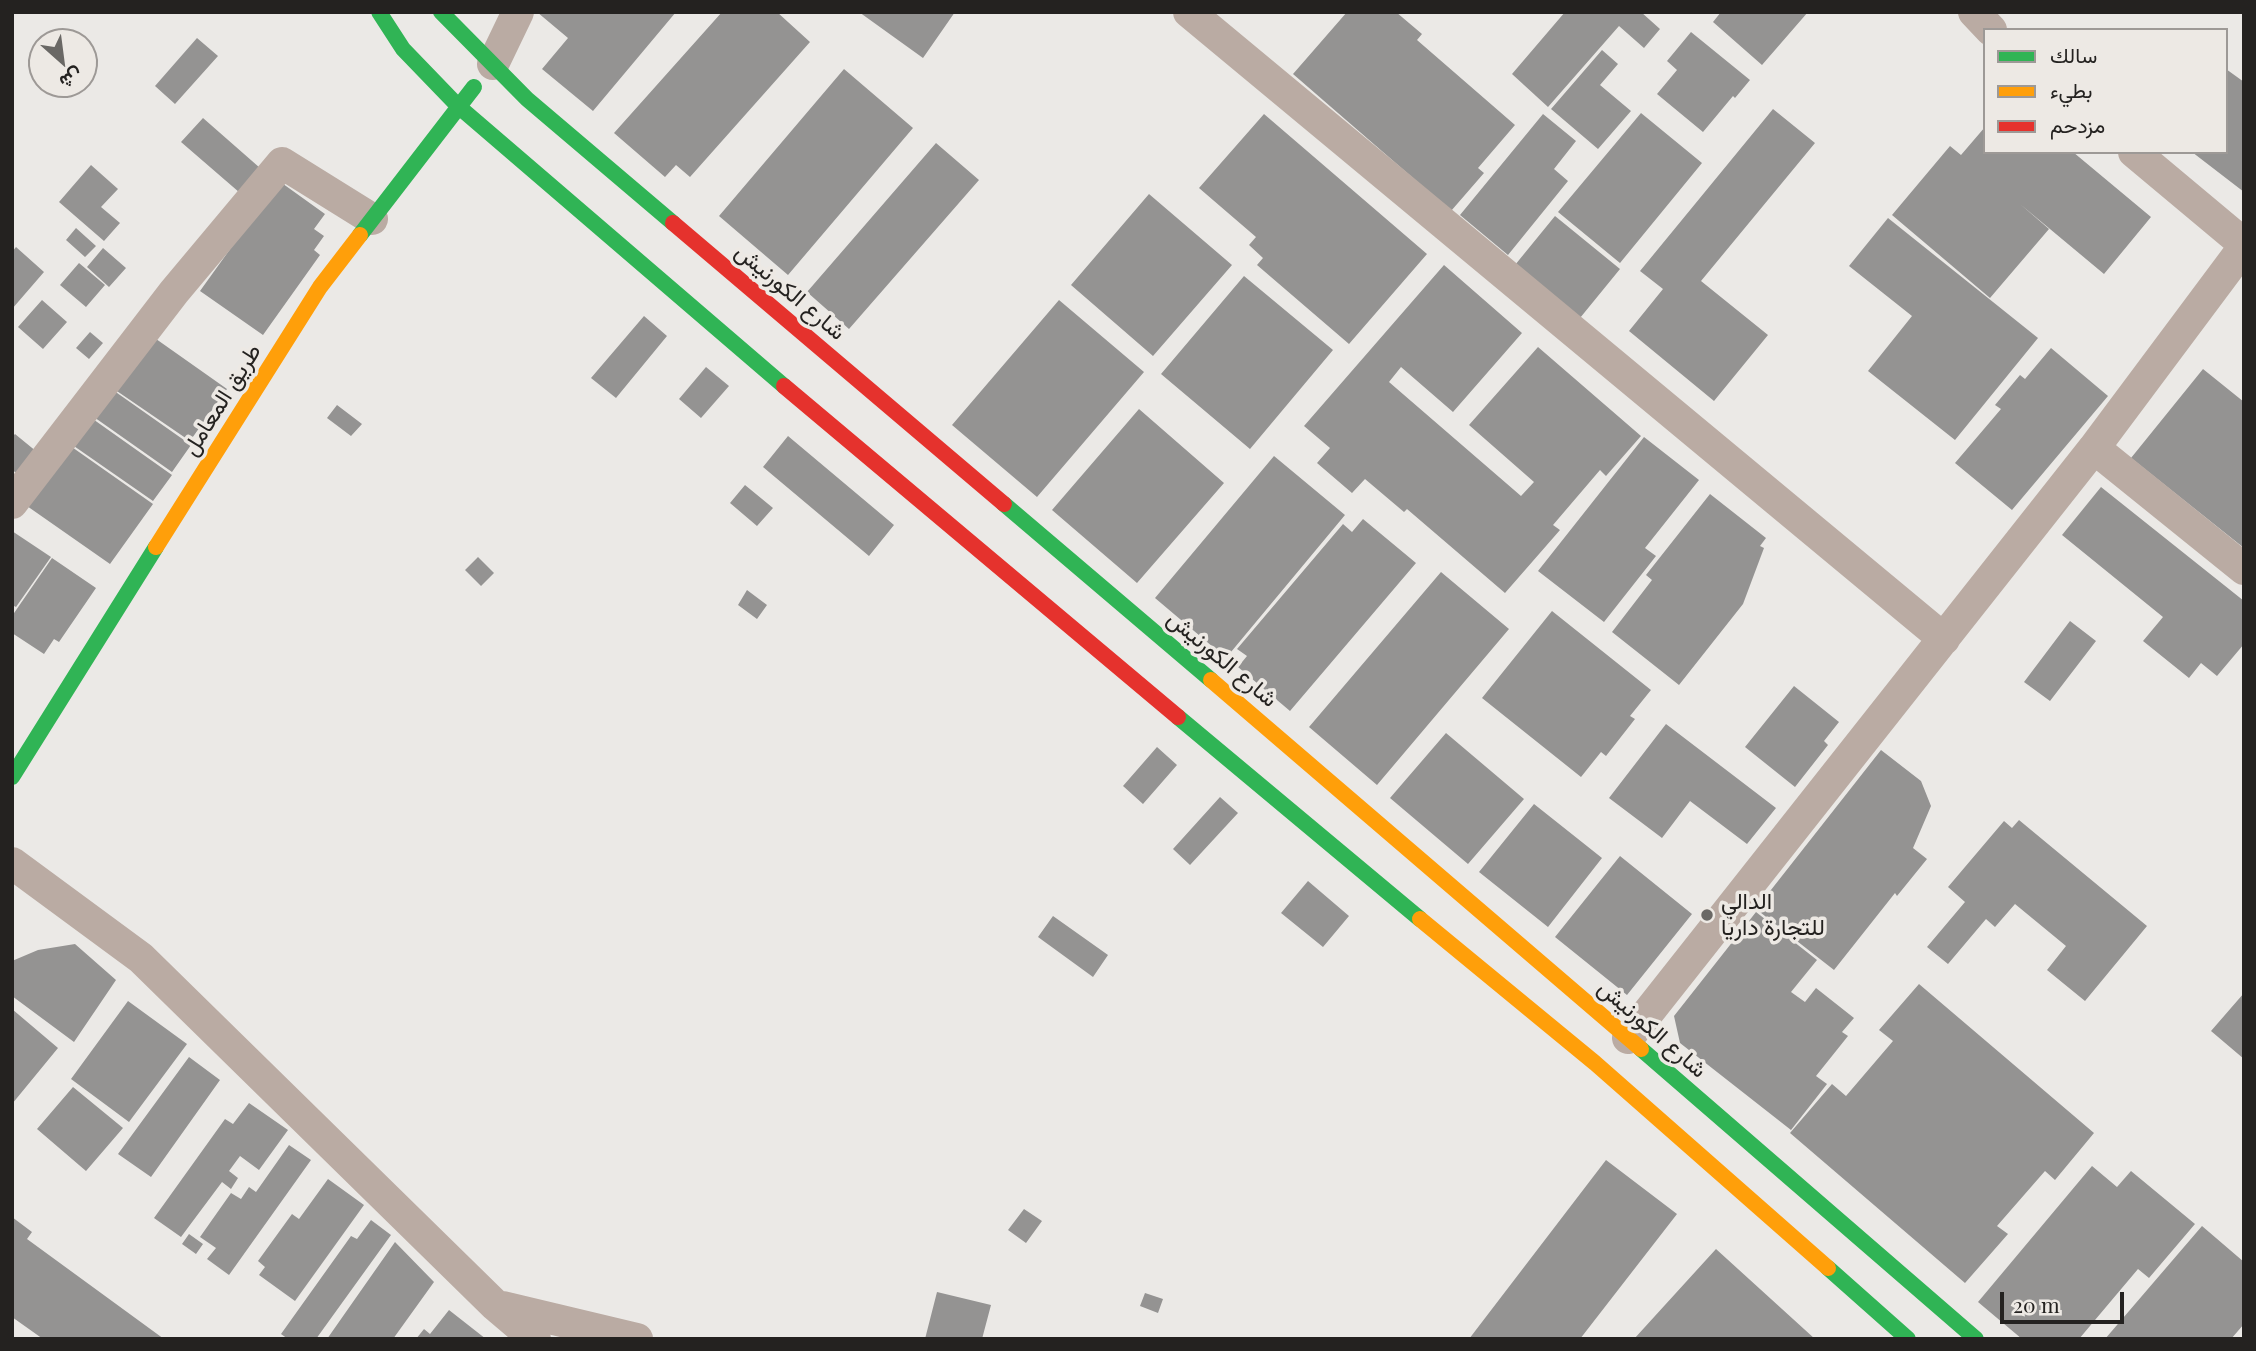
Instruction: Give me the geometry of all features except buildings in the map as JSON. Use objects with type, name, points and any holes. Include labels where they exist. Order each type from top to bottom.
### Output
[{"type":"main road","points":[[379,12],[403,49],[458,106],[855,446],[1324,840],[1595,1063],[1908,1339]]},
{"type":"main road","name":"شارع الكورنيش","points":[[441,12],[538,108],[1366,811],[1976,1339]]},
{"type":"main road","name":"طريق المعامل","points":[[12,777],[320,287],[493,64]]},
{"type":"street","points":[[493,64],[518,12]]},
{"type":"street","points":[[1189,12],[1944,639]]},
{"type":"street","points":[[1973,12],[1989,28]]},
{"type":"street","points":[[1628,1038],[2094,448],[2244,245],[2136,154]]},
{"type":"street","points":[[12,502],[174,292],[282,163],[372,219]]},
{"type":"street","points":[[2094,448],[2244,569]]},
{"type":"street","points":[[12,863],[141,958],[495,1305],[535,1339]]},
{"type":"street","points":[[495,1305],[637,1339]]},
{"type":"traffic: fast","points":[[379,12],[403,49],[458,106],[784,386]]},
{"type":"traffic: fast","points":[[441,12],[527,99],[673,223]]},
{"type":"traffic: fast","points":[[360,235],[474,87]]},
{"type":"traffic: fast","points":[[1004,504],[1211,680]]},
{"type":"traffic: fast","points":[[12,777],[156,547]]},
{"type":"traffic: fast","points":[[1178,717],[1420,919]]},
{"type":"traffic: fast","points":[[1641,1049],[1976,1339]]},
{"type":"traffic: fast","points":[[1828,1268],[1908,1339]]},
{"type":"traffic: slow","points":[[156,547],[320,287],[360,235]]},
{"type":"traffic: slow","points":[[1211,680],[1641,1049]]},
{"type":"traffic: slow","points":[[1420,919],[1595,1063],[1828,1268]]},
{"type":"traffic: jam","points":[[673,223],[1004,504]]},
{"type":"traffic: jam","points":[[784,386],[1178,717]]},
{"type":"place","name":"الدالي للتجارة داريا","points":[[1707,915]]}]
